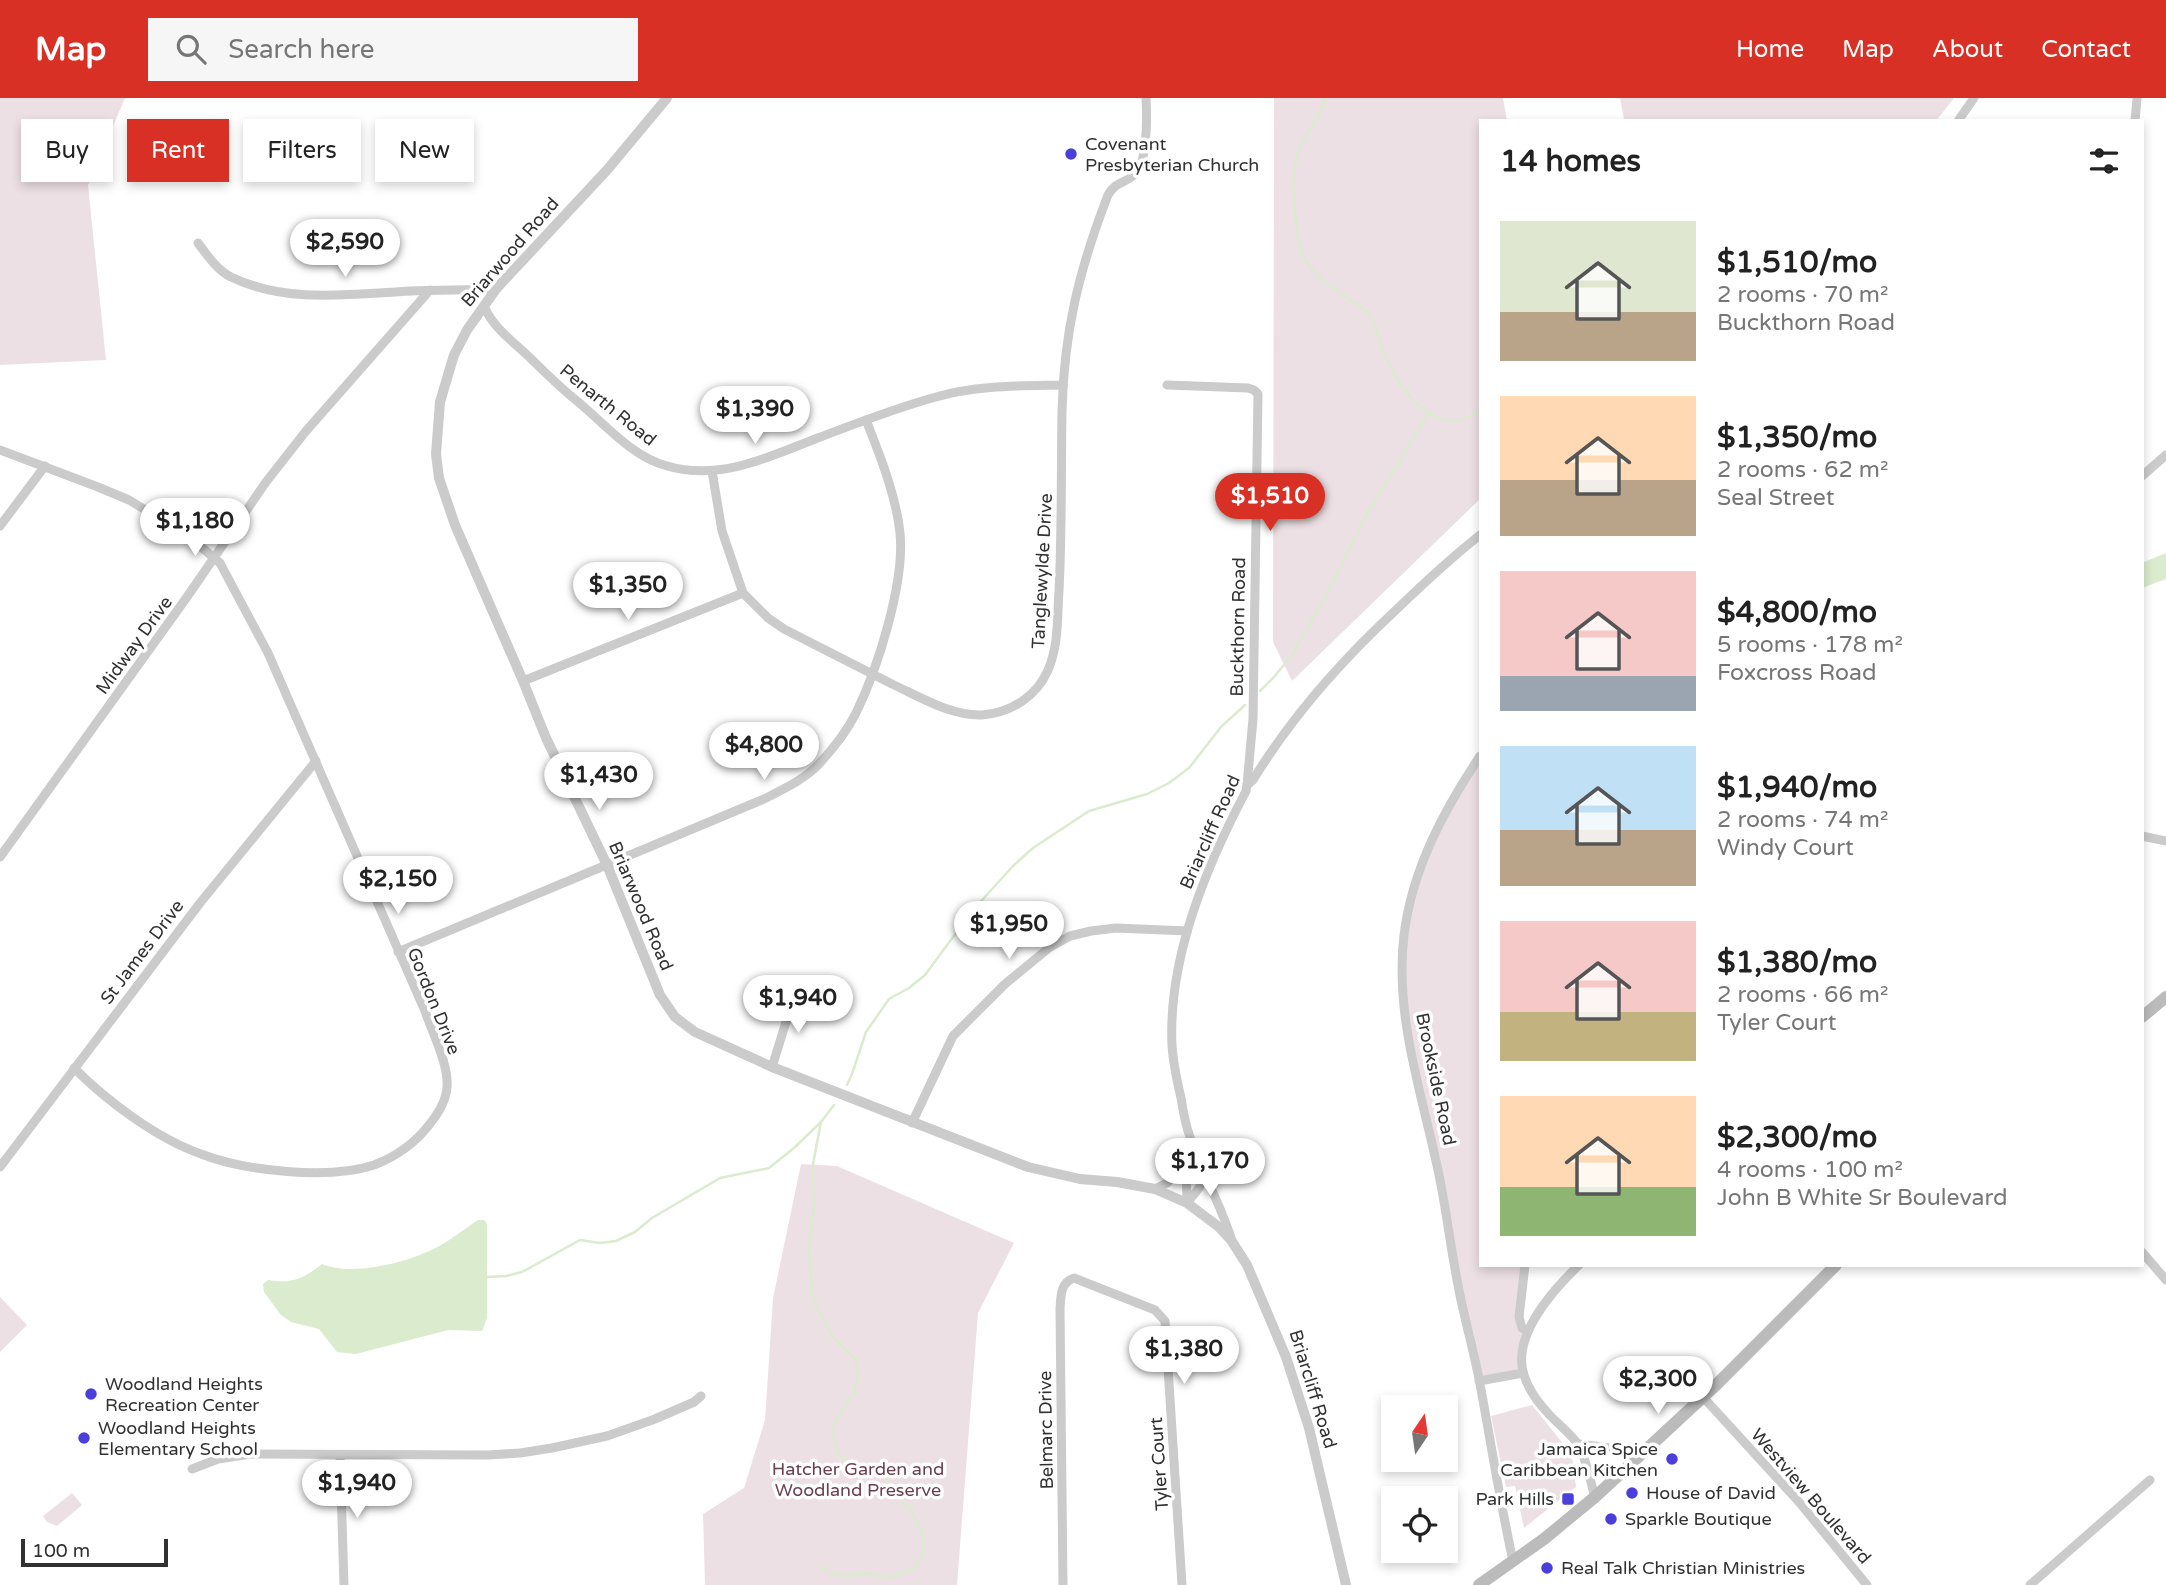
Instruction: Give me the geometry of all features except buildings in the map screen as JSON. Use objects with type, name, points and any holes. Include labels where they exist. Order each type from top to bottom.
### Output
[{"type":"main road","points":[[2144,1015],[2166,998]]},
{"type":"main road","points":[[1479,1585],[1595,1497],[1703,1397],[1834,1267]]},
{"type":"street","name":"Briarwood Road","points":[[667,98],[607,170],[496,289],[467,330],[454,355],[446,379],[437,429],[439,478],[445,502],[546,738],[607,865],[665,1005],[695,1032],[772,1067],[1028,1167],[1080,1179],[1155,1189],[1187,1203],[1219,1227],[1231,1240]]},
{"type":"street","name":"Tanglewylde Drive","points":[[712,471],[722,531],[743,593],[768,618],[872,674],[941,706],[972,714],[991,714],[1012,708],[1023,701],[1042,682],[1052,660],[1056,637],[1062,544],[1063,385],[1070,316],[1083,264],[1111,190],[1139,170],[1145,137],[1146,98]]},
{"type":"street","points":[[1959,119],[1975,98]]},
{"type":"street","points":[[2135,119],[2137,98]]},
{"type":"street","points":[[198,243],[229,276],[273,290],[328,295],[496,289]]},
{"type":"street","name":"Midway Drive","points":[[0,857],[172,619],[266,482],[306,431],[430,290]]},
{"type":"street","name":"Penarth Road","points":[[484,307],[497,329],[553,382],[637,452],[652,462],[690,470],[712,471],[750,464],[866,420],[967,390],[1063,385]]},
{"type":"street","name":"Buckthorn Road","points":[[1167,385],[1248,388],[1258,394],[1253,719],[1247,785]]},
{"type":"street","points":[[398,953],[717,820],[796,783],[819,763],[856,714],[872,674],[892,608],[900,564],[901,548],[894,504],[866,420]]},
{"type":"street","name":"Gordon Drive","points":[[0,450],[129,500],[178,529],[214,556],[227,573],[268,653],[425,1011],[446,1072],[447,1089],[442,1106],[418,1137],[392,1156],[375,1164],[348,1170],[311,1172],[257,1167],[214,1159],[183,1147],[110,1101],[74,1068]]},
{"type":"street","points":[[2144,474],[2166,456]]},
{"type":"street","points":[[0,526],[46,466]]},
{"type":"street","name":"Briarcliff Road","points":[[1346,1585],[1309,1428],[1296,1386],[1264,1300],[1231,1240],[1226,1221],[1188,1133],[1172,1048],[1172,1006],[1187,931],[1247,785],[1334,671],[1431,576],[1479,536]]},
{"type":"street","points":[[523,681],[743,593]]},
{"type":"street","name":"Brookside Road","points":[[1479,758],[1440,822],[1417,875],[1406,923],[1402,964],[1410,1052],[1436,1157],[1458,1286],[1513,1561]]},
{"type":"street","name":"St James Drive","points":[[0,1167],[215,883],[316,761]]},
{"type":"street","points":[[2144,836],[2166,841]]},
{"type":"street","points":[[912,1123],[953,1036],[1005,984],[1051,947],[1069,936],[1116,928],[1187,931]]},
{"type":"street","points":[[772,1067],[795,993]]},
{"type":"street","points":[[1187,1203],[1186,1164],[1193,1145]]},
{"type":"street","points":[[1155,1189],[1167,1183],[1186,1164]]},
{"type":"street","points":[[1187,1203],[1199,1188],[1205,1174]]},
{"type":"street","points":[[2144,1254],[2166,1280]]},
{"type":"street","points":[[1525,1267],[1519,1317],[1522,1328],[1528,1331]]},
{"type":"street","points":[[1578,1267],[1559,1284],[1528,1331],[1522,1357],[1523,1373],[1545,1410],[1579,1444],[1595,1497]]},
{"type":"street","name":"Belmarc Drive","points":[[1063,1585],[1060,1309],[1061,1290],[1070,1279]]},
{"type":"street","name":"Tyler Court","points":[[1070,1279],[1079,1279],[1155,1310],[1165,1321],[1182,1585]]},
{"type":"street","points":[[1479,1381],[1523,1373]]},
{"type":"street","points":[[192,1469],[218,1459],[251,1454],[488,1455],[552,1448],[632,1428],[694,1402],[701,1396]]},
{"type":"street","name":"Westview Boulevard","points":[[1703,1397],[1799,1503],[1867,1585]]},
{"type":"street","points":[[1579,1444],[1609,1448],[1636,1459]]},
{"type":"street","points":[[340,1455],[344,1585]]},
{"type":"street","points":[[2030,1585],[2150,1480]]},
{"type":"green space","points":[[0,98],[125,98],[113,126],[113,119],[21,119],[21,182],[89,182],[106,360],[0,365]]},
{"type":"green space","points":[[1274,98],[1503,98],[1507,119],[1479,119],[1479,500],[1292,681],[1273,642]]},
{"type":"green space","points":[[1620,98],[1954,98],[1938,119],[1624,119]]},
{"type":"green space","points":[[1479,760],[1479,1267],[1526,1267],[1519,1317],[1528,1331],[1523,1373],[1479,1381],[1410,1052],[1402,964],[1417,875],[1454,797]]},
{"type":"green space","name":"Hatcher Garden and Woodland Preserve","points":[[801,1164],[837,1166],[1014,1243],[978,1313],[957,1585],[705,1585],[703,1514],[744,1488],[765,1420],[773,1298]]},
{"type":"green space","points":[[0,1297],[27,1325],[0,1352]]},
{"type":"green space","points":[[1532,1405],[1569,1451],[1576,1487],[1524,1528],[1515,1486],[1506,1487],[1491,1416]]},
{"type":"green space","points":[[72,1493],[82,1505],[57,1526],[47,1522],[43,1516]]},
{"type":"shaded area","points":[[2166,553],[2166,579],[2144,587],[2144,562]]},
{"type":"shaded area","points":[[478,1220],[484,1220],[487,1224],[487,1318],[482,1331],[448,1330],[356,1354],[337,1352],[319,1329],[291,1322],[281,1315],[264,1292],[263,1284],[268,1280],[297,1279],[322,1264],[360,1269],[416,1256],[440,1246]]},
{"type":"waterway","points":[[1326,98],[1299,150],[1294,172],[1295,210],[1303,255],[1321,278],[1369,314],[1398,381],[1421,407],[1434,416],[1449,420],[1464,419],[1479,411]]},
{"type":"waterway","points":[[1260,691],[1293,654],[1363,521],[1428,414]]},
{"type":"waterway","points":[[847,1085],[866,1032],[889,999],[925,975],[973,910],[1013,866],[1033,848],[1089,811],[1147,794],[1169,783],[1189,768],[1221,727],[1245,705]]},
{"type":"waterway","points":[[487,1277],[522,1272],[580,1240],[600,1243],[616,1241],[635,1232],[652,1218],[720,1178],[769,1168],[821,1122],[834,1105]]},
{"type":"waterway","points":[[820,1566],[830,1573],[849,1576],[863,1573],[891,1577],[915,1568],[923,1553],[923,1536],[912,1511],[895,1495],[885,1477],[875,1469],[860,1466],[839,1456],[833,1434],[836,1420],[854,1392],[858,1376],[856,1360],[831,1335],[812,1296],[809,1249],[814,1204],[812,1169],[821,1122]]},
{"type":"place","name":"Covenant Presbyterian Church","points":[[1071,154]]},
{"type":"place","name":"Woodland Heights Recreation Center","points":[[91,1394]]},
{"type":"place","name":"Woodland Heights Elementary School","points":[[84,1438]]},
{"type":"place","name":"Jamaica Spice Caribbean Kitchen","points":[[1672,1459]]},
{"type":"place","name":"House of David","points":[[1632,1493]]},
{"type":"place","name":"Park Hills","points":[[1568,1499]]},
{"type":"place","name":"Sparkle Boutique","points":[[1611,1519]]},
{"type":"place","name":"Real Talk Christian Ministries","points":[[1547,1568]]}]
